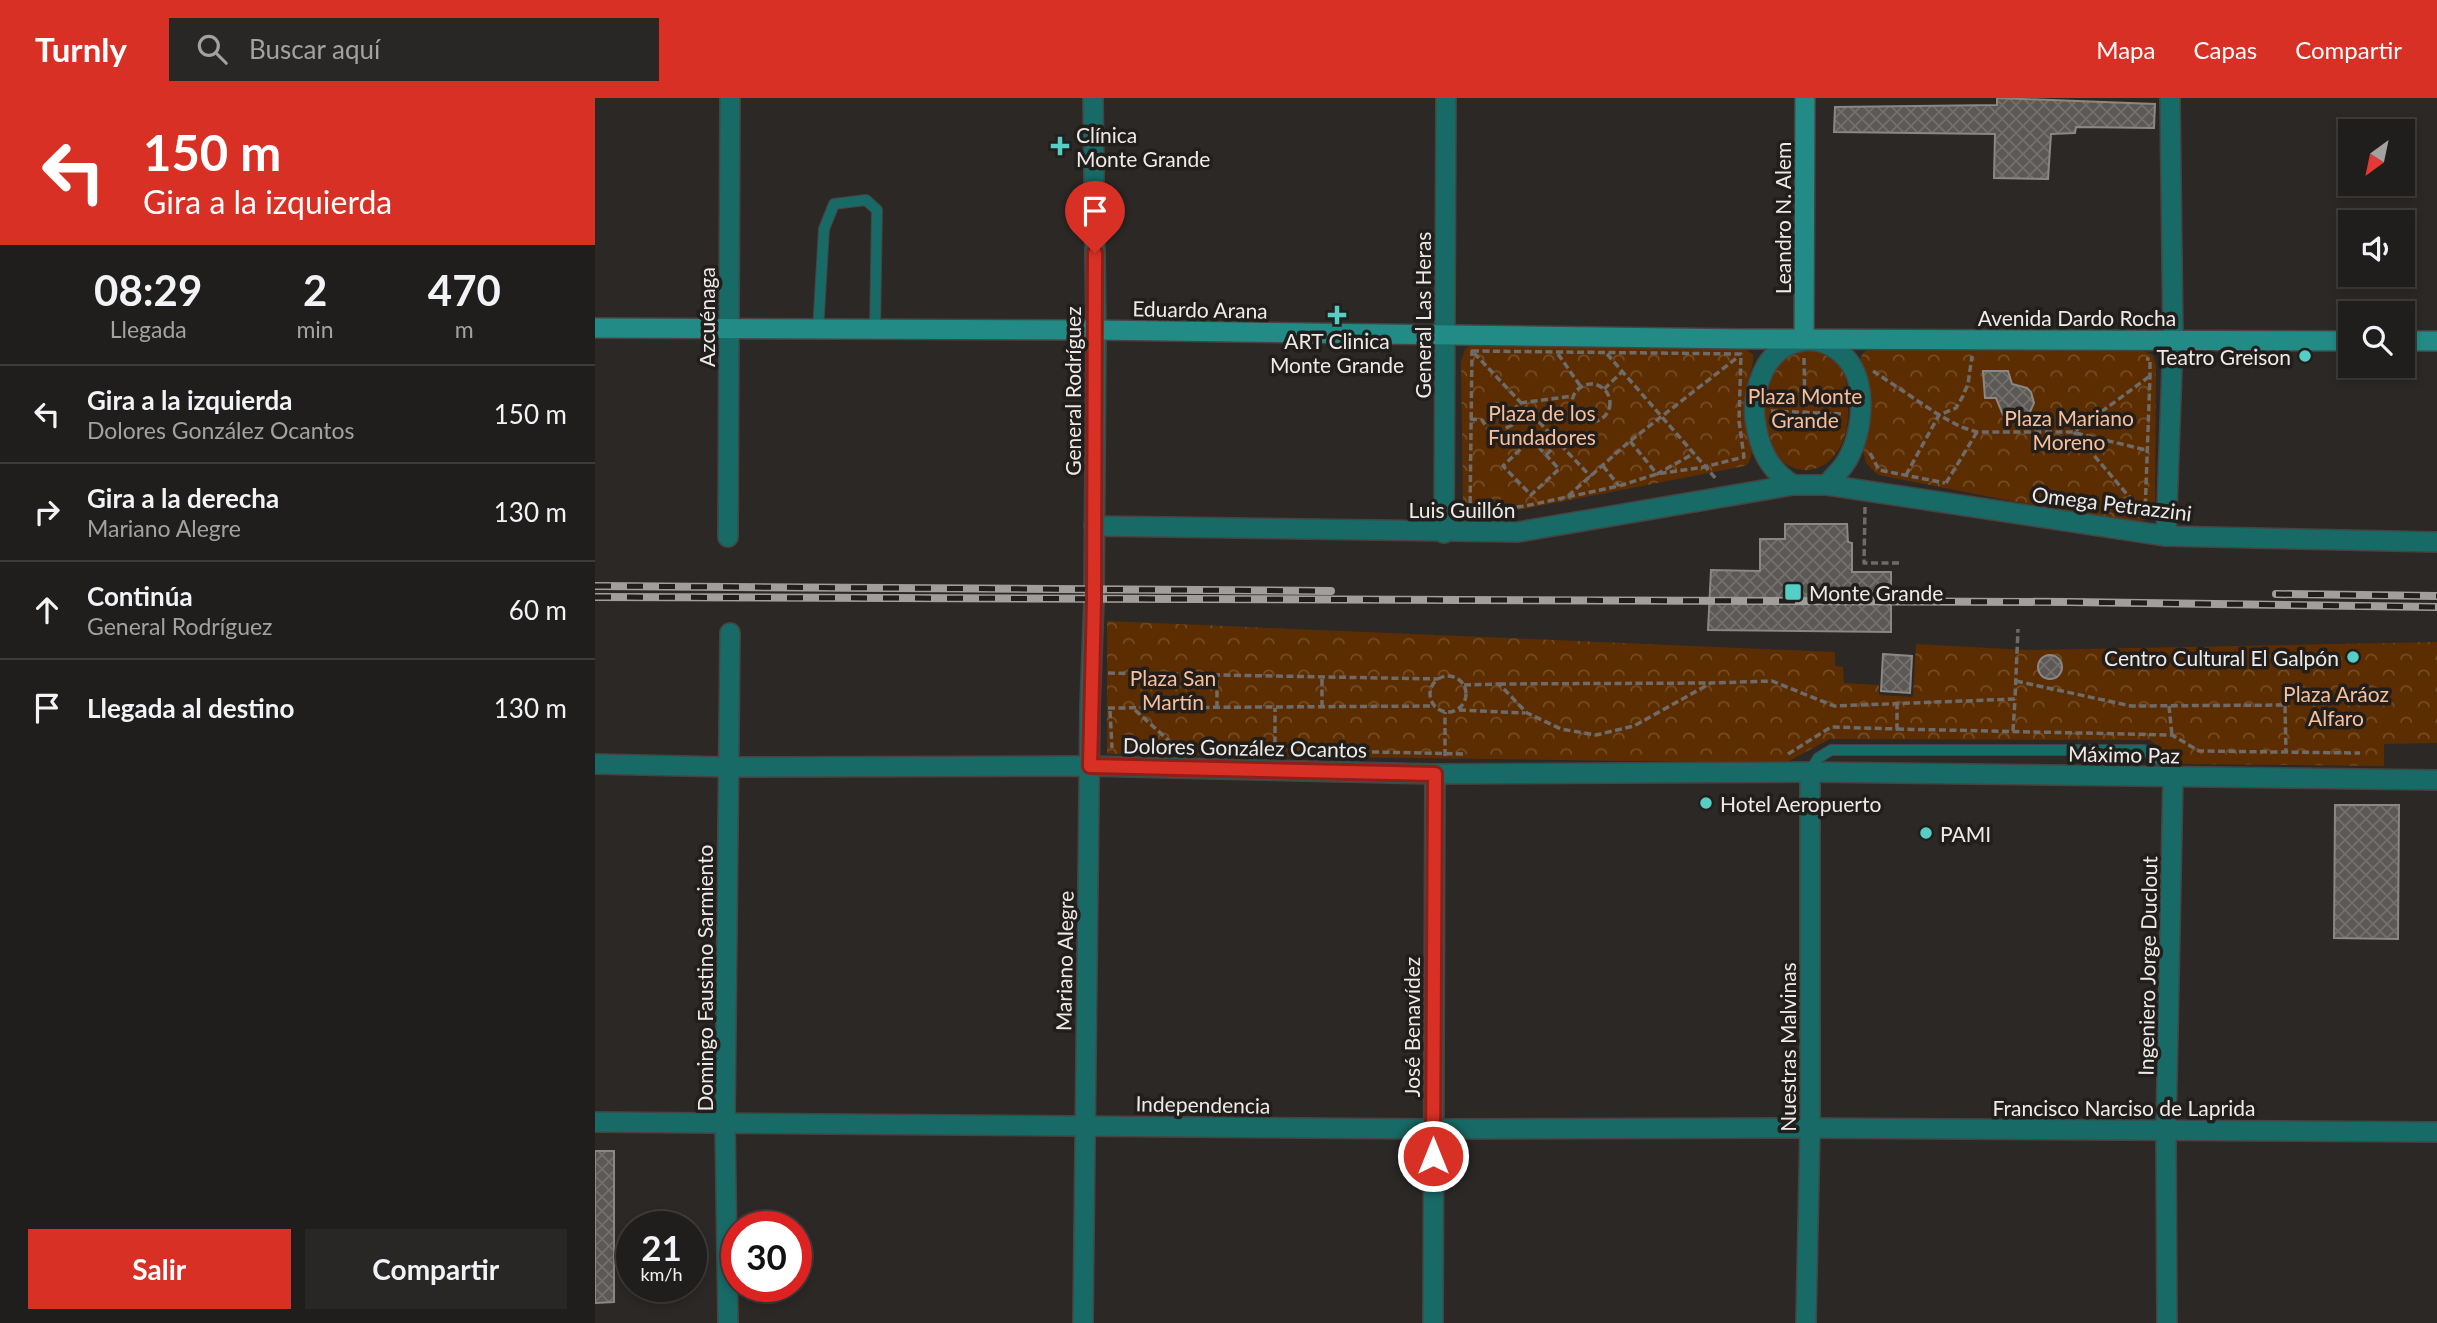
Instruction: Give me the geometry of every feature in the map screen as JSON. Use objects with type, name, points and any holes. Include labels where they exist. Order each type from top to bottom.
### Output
[{"type":"main road","name":"Leandro N. Alem","points":[[1804,344],[1805,98]]},
{"type":"main road","name":"Eduardo Arana","points":[[595,328],[1096,330],[1445,336],[1742,347],[1804,344]]},
{"type":"main road","name":"Avenida Dardo Rocha","points":[[1804,344],[2338,341]]},
{"type":"main road","points":[[2415,341],[2437,341]]},
{"type":"street","name":"Azcuénaga","points":[[728,537],[730,98]]},
{"type":"street","name":"General Rodríguez","points":[[1093,98],[1096,330],[1094,600]]},
{"type":"street","name":"General Las Heras","points":[[1444,533],[1446,98]]},
{"type":"street","points":[[2165,536],[2172,340],[2170,98]]},
{"type":"street","points":[[1793,485],[1772,469],[1763,453],[1754,412],[1761,378],[1770,358],[1788,344],[1830,346],[1847,359],[1855,376],[1859,392],[1859,426],[1846,464],[1827,485]]},
{"type":"street","name":"Luis Guillón","points":[[1094,526],[1518,532],[1793,485],[1827,485]]},
{"type":"street","name":"Omega Petrazzini","points":[[1827,485],[2165,536],[2437,542]]},
{"type":"street","name":"Mariano Alegre","points":[[1083,1323],[1090,766],[1100,708],[1101,672],[1094,600]]},
{"type":"street","name":"Domingo Faustino Sarmiento","points":[[728,1323],[725,1122],[730,633]]},
{"type":"street","name":"Dolores González Ocantos","points":[[595,764],[728,767],[1090,766],[1440,774],[1809,772]]},
{"type":"street","name":"Máximo Paz","points":[[1809,772],[2437,780]]},
{"type":"street","name":"Nuestras Malvinas","points":[[1806,1323],[1810,1128],[1809,772]]},
{"type":"street","name":"José Benavídez","points":[[1433,1323],[1433,1129],[1440,774]]},
{"type":"street","name":"Ingeniero Jorge Duclout","points":[[2167,1323],[2166,1130],[2173,777]]},
{"type":"street","name":"Independencia","points":[[595,1122],[1433,1129],[1810,1128]]},
{"type":"street","name":"Francisco Narciso de Laprida","points":[[1810,1128],[2437,1132]]},
{"type":"lane","points":[[818,330],[824,229],[834,204],[866,200],[877,210],[875,330]]},
{"type":"lane","points":[[1809,772],[1818,758],[1831,750],[2144,750],[2161,761],[2173,777]]},
{"type":"path","points":[[1804,344],[1805,412]]},
{"type":"path","points":[[1472,351],[1742,347]]},
{"type":"path","points":[[1568,496],[1742,347]]},
{"type":"path","points":[[1472,351],[1470,512],[1525,506],[1619,486],[1657,474],[1704,467],[1744,457],[1739,421],[1742,347]]},
{"type":"path","points":[[1472,351],[1591,477]]},
{"type":"path","points":[[1556,351],[1581,387]]},
{"type":"path","points":[[1604,351],[1733,497]]},
{"type":"path","points":[[1900,563],[1864,563],[1865,507],[1891,495],[1906,475],[1938,415],[1956,408],[1968,384],[1972,356]]},
{"type":"path","points":[[2136,359],[2150,359],[2145,514]]},
{"type":"path","points":[[1869,379],[1868,368],[1938,415],[1977,432],[2074,432],[2146,450]]},
{"type":"path","points":[[1604,389],[1622,372]]},
{"type":"path","points":[[2074,432],[2150,376]]},
{"type":"path","points":[[1592,384],[1604,389],[1610,400],[1602,418],[1590,422],[1579,417],[1573,407],[1573,396],[1581,387],[1592,384]]},
{"type":"path","points":[[1470,419],[1482,420],[1493,431],[1503,431],[1512,425],[1514,410],[1520,402],[1573,396]]},
{"type":"path","points":[[1845,426],[1846,405]]},
{"type":"path","points":[[1766,411],[1846,414]]},
{"type":"path","points":[[1946,483],[1977,432]]},
{"type":"path","points":[[2074,432],[2145,514]]},
{"type":"path","points":[[1531,439],[1546,455],[1559,469],[1531,495],[1503,466],[1531,439]]},
{"type":"path","points":[[1630,441],[1657,474]]},
{"type":"path","points":[[1870,442],[1870,453],[1879,470],[1959,485]]},
{"type":"path","points":[[1546,455],[1558,443]]},
{"type":"path","points":[[1657,474],[1693,454]]},
{"type":"path","points":[[1603,466],[1619,486]]},
{"type":"path","points":[[2131,512],[2145,514]]},
{"type":"path","points":[[2013,731],[2018,629]]},
{"type":"path","points":[[1101,672],[1110,662]]},
{"type":"path","points":[[1101,672],[1444,677],[1455,678],[1464,685],[1772,681],[1834,706],[2015,699]]},
{"type":"path","points":[[1101,672],[1110,685]]},
{"type":"path","points":[[1217,675],[1217,708]]},
{"type":"path","points":[[1322,677],[1322,707]]},
{"type":"path","points":[[1435,706],[1430,695],[1433,683],[1438,679]]},
{"type":"path","points":[[2016,681],[2131,706],[2285,705],[2286,753]]},
{"type":"path","points":[[1499,684],[1527,713],[1561,729],[1596,735],[1634,726],[1711,683]]},
{"type":"path","points":[[1457,710],[1465,702],[1464,685]]},
{"type":"path","points":[[1100,708],[1110,696]]},
{"type":"path","points":[[1897,704],[1897,729]]},
{"type":"path","points":[[1100,708],[1435,706],[1445,712],[1457,710],[1527,713]]},
{"type":"path","points":[[2169,706],[2172,735]]},
{"type":"path","points":[[1100,708],[1112,748],[1125,748]]},
{"type":"path","points":[[1133,708],[1200,769]]},
{"type":"path","points":[[1275,708],[1275,771]]},
{"type":"path","points":[[1440,774],[1445,754],[1445,712]]},
{"type":"path","points":[[1784,757],[1831,727],[2172,735],[2199,751],[2360,753]]},
{"type":"path","points":[[1165,748],[1178,749]]},
{"type":"path","points":[[1275,750],[1288,751]]},
{"type":"path","points":[[1327,751],[1472,754]]},
{"type":"green space","name":"Plaza de los Fundadores","points":[[1477,342],[1746,350],[1753,354],[1745,400],[1751,451],[1749,462],[1745,466],[1477,518],[1467,515],[1463,507],[1461,362],[1465,349]]},
{"type":"green space","name":"Plaza Monte Grande","points":[[1818,348],[1839,365],[1845,377],[1848,405],[1845,434],[1836,454],[1822,466],[1805,470],[1789,466],[1775,454],[1766,433],[1765,388],[1770,375],[1786,352]]},
{"type":"green space","name":"Plaza Mariano Moreno","points":[[1870,348],[2139,349],[2153,355],[2156,365],[2155,506],[2146,520],[2126,523],[1878,475],[1866,463],[1862,446],[1865,384],[1860,360],[1863,353]]},
{"type":"green space","points":[[1107,621],[1835,652],[1835,666],[1843,667],[1844,683],[1879,685],[1879,695],[1913,697],[1916,644],[2026,650],[2437,642],[2437,743],[2384,744],[2384,766],[2179,764],[2150,740],[1830,739],[1785,763],[1107,754]]},
{"type":"building","points":[[1997,98],[2155,104],[2154,128],[2076,127],[2075,133],[2051,134],[2048,179],[1994,178],[1995,134],[1834,132],[1835,107],[1997,105]]},
{"type":"building","points":[[1983,371],[2008,371],[2012,384],[2027,388],[2034,403],[2029,414],[2019,420],[2003,415],[1996,398],[1985,398]]},
{"type":"building","points":[[1785,524],[1847,524],[1848,542],[1852,543],[1852,572],[1891,572],[1891,632],[1708,630],[1711,570],[1760,571],[1760,539],[1785,539]]},
{"type":"building","name":"Monte Grande","points":[[1883,654],[1912,656],[1910,693],[1881,691]]},
{"type":"building","points":[[2050,655],[2058,659],[2062,667],[2058,675],[2050,679],[2042,675],[2038,667],[2042,659]]},
{"type":"building","points":[[2335,805],[2399,805],[2398,939],[2334,938]]},
{"type":"building","points":[[595,1151],[614,1151],[614,1302],[595,1303]]},
{"type":"railway","points":[[595,586],[1331,591]]},
{"type":"railway","points":[[2276,594],[2437,596]]},
{"type":"railway","points":[[595,597],[2069,602],[2437,607]]},
{"type":"place","name":"Clínica Monte Grande","points":[[1060,146]]},
{"type":"place","name":"ART Clinica Monte Grande","points":[[1337,315]]},
{"type":"place","name":"Teatro Greison","points":[[2305,356]]},
{"type":"place","name":"Monte Grande","points":[[1793,592]]},
{"type":"place","name":"Centro Cultural El Galpón","points":[[2353,657]]},
{"type":"place","name":"Hotel Aeropuerto","points":[[1706,803]]},
{"type":"place","name":"PAMI","points":[[1926,833]]},
{"type":"route","points":[[1095,253],[1094,600],[1090,766],[1435,774],[1433,1156]]},
{"type":"park label","name":"Plaza San Martín","points":[[1173,689]]},
{"type":"park label","name":"Plaza Aráoz Alfaro","points":[[2336,705]]}]
